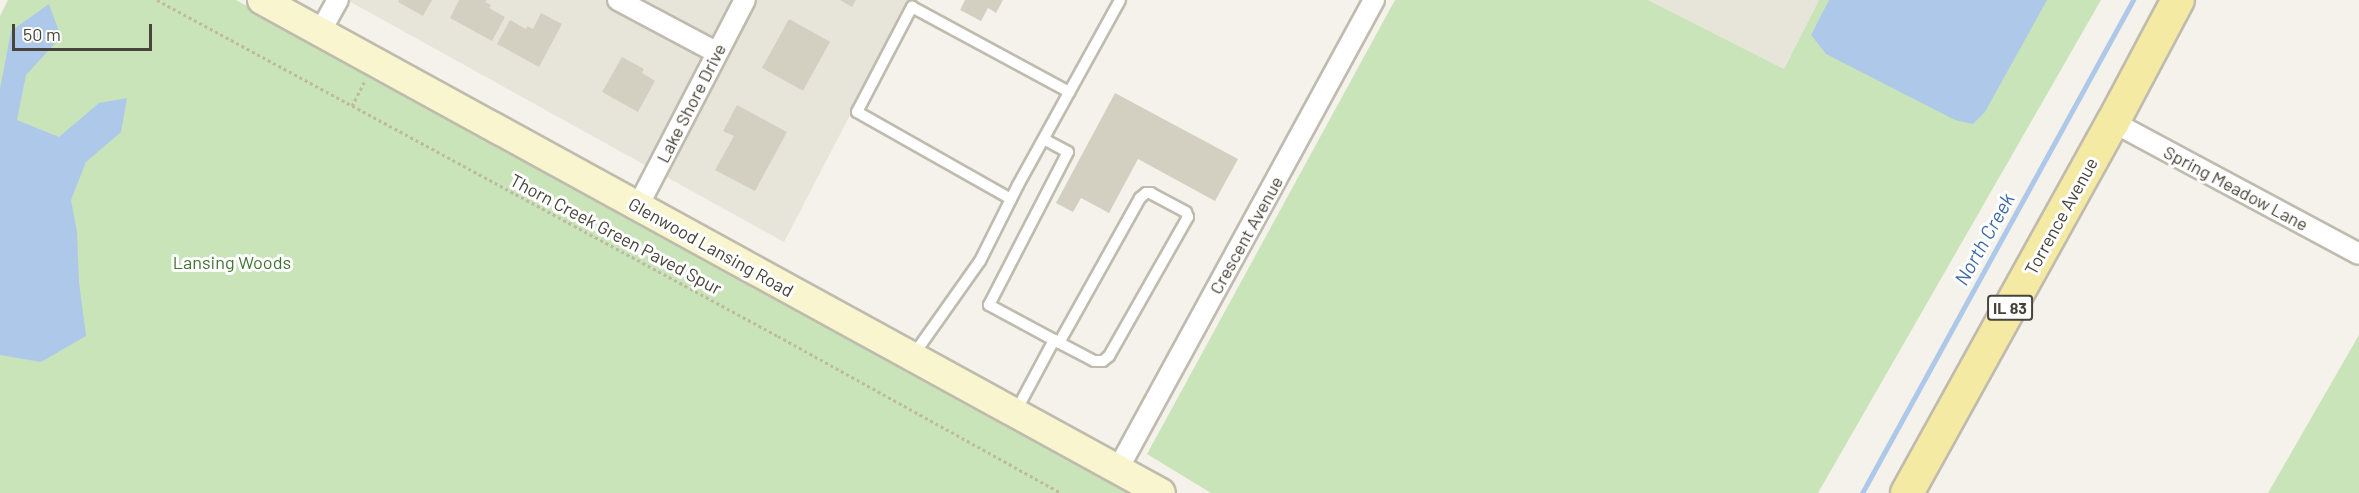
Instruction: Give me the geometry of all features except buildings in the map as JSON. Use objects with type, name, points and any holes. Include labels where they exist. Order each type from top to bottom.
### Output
[{"type":"main road","name":"Glenwood Lansing Road","points":[[262,0],[1161,493]]},
{"type":"main road","name":"Torrence Avenue","points":[[1907,493],[2114,122],[2178,0]]},
{"type":"street","points":[[320,32],[338,0]]},
{"type":"street","points":[[618,0],[716,52]]},
{"type":"street","name":"Lake Shore Drive","points":[[638,206],[745,0]]},
{"type":"street","name":"Crescent Avenue","points":[[1118,469],[1374,0]]},
{"type":"street","name":"Spring Meadow Lane","points":[[2114,122],[2359,254]]},
{"type":"lane","points":[[912,357],[980,261],[1011,199],[1120,0]]},
{"type":"lane","points":[[1011,199],[856,112],[912,7],[1069,92]]},
{"type":"lane","points":[[1015,413],[1057,342],[1140,198],[1146,193],[1151,193],[1186,212],[1188,217],[1109,356],[1103,361],[1094,361],[1057,342],[989,305],[1068,152],[1044,139]]},
{"type":"path","name":"Thorn Creek Green Paved Spur","points":[[157,0],[778,336],[1061,493]]},
{"type":"shaded area","points":[[347,0],[910,0],[784,242]]},
{"type":"shaded area","points":[[1648,0],[1819,0],[1784,69]]},
{"type":"green space","name":"Lansing Woods","points":[[8,0],[236,0],[1131,493],[0,493],[0,16]]},
{"type":"green space","points":[[1395,0],[1648,0],[1784,69],[1819,0],[2101,0],[1818,493],[1211,493],[1147,454]]},
{"type":"green space","points":[[2359,335],[2359,493],[2268,493]]},
{"type":"water","points":[[1829,0],[2047,0],[1985,112],[1973,124],[1955,120],[1826,54],[1811,35]]},
{"type":"water","points":[[49,4],[61,37],[26,75],[17,120],[59,137],[99,103],[127,98],[121,132],[86,162],[71,200],[77,232],[79,282],[86,336],[41,362],[0,355],[0,89],[11,31]]},
{"type":"waterway","name":"North Creek","points":[[1862,493],[2133,0]]}]
